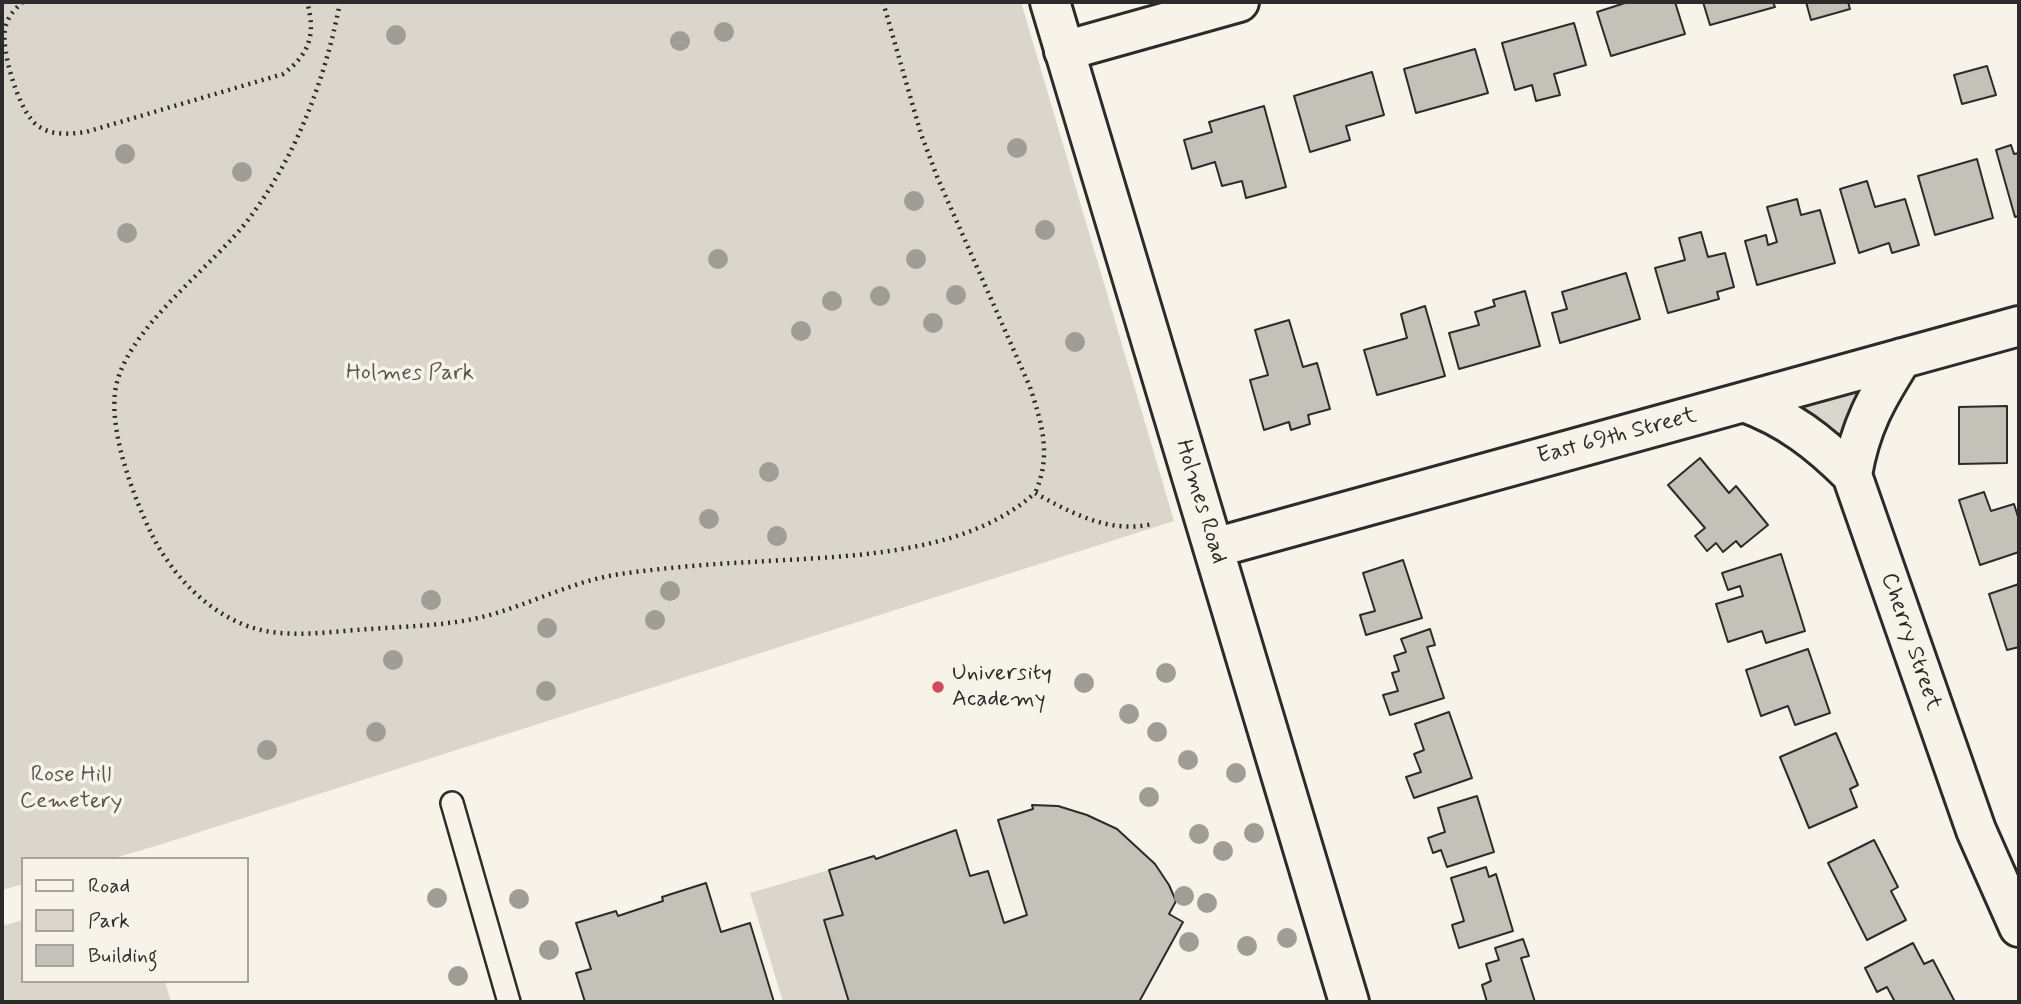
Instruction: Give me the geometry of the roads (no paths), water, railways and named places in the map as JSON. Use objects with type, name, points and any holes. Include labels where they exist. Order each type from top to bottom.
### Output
[{"type":"street","name":"Holmes Road","points":[[1050,2],[1349,1002]]},
{"type":"street","points":[[1065,51],[1239,2]]},
{"type":"street","name":"East 69th Street","points":[[1214,548],[2019,326]]},
{"type":"street","name":"Cherry Street","points":[[1902,359],[1873,403],[1858,440],[1852,475],[1976,830],[2019,927]]},
{"type":"street","points":[[1744,402],[1790,422],[1818,441],[1852,475]]},
{"type":"lane","points":[[452,803],[509,1002]]},
{"type":"place","name":"University Academy","points":[[938,687]]},
{"type":"park label","name":"Holmes Park","points":[[410,374]]},
{"type":"park label","name":"Rose Hill Cemetery","points":[[71,789]]}]
